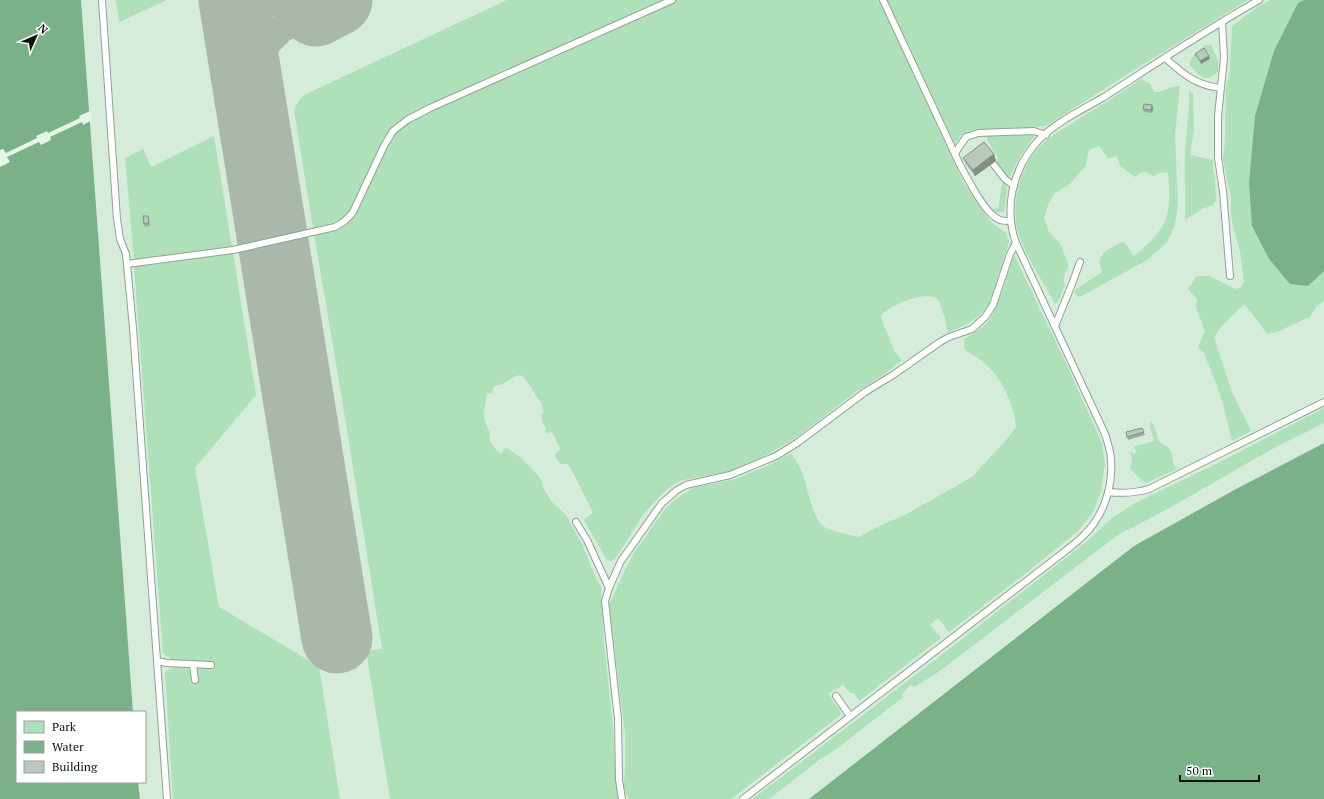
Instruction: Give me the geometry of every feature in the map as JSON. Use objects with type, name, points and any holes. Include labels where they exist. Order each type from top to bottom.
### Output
[{"type":"lane","points":[[102,0],[117,219],[120,239],[126,254],[127,264],[167,799]]},
{"type":"lane","points":[[127,264],[233,250],[335,227],[342,224],[353,212],[389,137],[399,125],[430,108],[672,0]]},
{"type":"lane","points":[[883,0],[970,184],[988,211],[999,220],[1010,221]]},
{"type":"lane","points":[[743,799],[1083,537],[1099,517],[1108,492],[1112,471],[1105,434],[1016,243],[1010,221],[1011,196],[1014,186],[1022,165],[1037,142],[1057,126],[1259,0]]},
{"type":"lane","points":[[1222,22],[1224,58],[1218,116],[1218,158],[1223,191],[1230,276]]},
{"type":"lane","points":[[1165,58],[1189,78],[1206,86],[1221,88]]},
{"type":"lane","points":[[955,153],[966,137],[978,133],[1034,131],[1046,135]]},
{"type":"lane","points":[[994,165],[1005,179],[1014,186]]},
{"type":"lane","points":[[622,799],[619,780],[618,719],[605,601],[621,561],[662,503],[677,490],[686,486],[730,475],[776,456],[797,443],[865,392],[893,375],[940,342],[949,337],[972,329],[985,317],[993,305],[1010,254],[1016,243]]},
{"type":"lane","points":[[1055,326],[1080,262]]},
{"type":"lane","points":[[1108,492],[1133,494],[1150,489],[1324,402]]},
{"type":"lane","points":[[576,522],[587,540],[609,588]]},
{"type":"lane","points":[[157,661],[193,665],[211,665]]},
{"type":"lane","points":[[193,665],[195,680]]},
{"type":"lane","points":[[836,696],[850,716]]},
{"type":"shaded area","points":[[81,0],[1304,0],[1324,271],[1324,443],[1236,489],[1043,616],[809,799],[140,799],[138,783],[146,783],[146,711],[133,711]]},
{"type":"green space","points":[[116,0],[167,0],[119,22]]},
{"type":"green space","points":[[507,0],[663,0],[404,117],[394,124],[384,138],[348,214],[339,222],[313,228],[294,110],[299,100],[304,95]]},
{"type":"green space","points":[[676,0],[880,0],[963,182],[991,222],[1006,233],[1009,242],[989,304],[985,310],[971,322],[948,332],[940,303],[933,297],[918,297],[900,303],[885,311],[881,315],[882,320],[894,351],[902,360],[885,374],[854,393],[796,438],[759,459],[730,471],[679,481],[666,490],[645,512],[615,559],[611,561],[607,560],[584,520],[593,512],[568,464],[561,464],[555,457],[555,454],[560,448],[552,432],[548,433],[545,431],[546,428],[543,424],[541,414],[544,412],[541,402],[531,387],[520,375],[494,386],[492,394],[487,393],[484,413],[485,422],[490,432],[492,444],[501,454],[504,449],[507,448],[520,457],[540,478],[545,491],[552,502],[566,515],[581,542],[596,578],[601,586],[604,643],[613,727],[616,785],[619,799],[390,799],[366,651],[382,649],[314,234],[342,227],[353,216],[392,136],[411,121]]},
{"type":"green space","points":[[887,0],[1248,0],[1046,126],[1014,129],[976,129],[962,134],[955,144]]},
{"type":"green space","points":[[1271,0],[1324,0],[1324,301],[1317,306],[1310,317],[1279,331],[1267,334],[1244,304],[1221,327],[1214,337],[1232,392],[1251,431],[1232,441],[1216,383],[1204,353],[1198,347],[1205,331],[1195,305],[1198,301],[1188,289],[1197,276],[1209,276],[1236,289],[1241,287],[1244,282],[1240,251],[1231,214],[1231,197],[1223,159],[1225,141],[1226,87],[1230,71],[1232,26],[1257,7]]},
{"type":"green space","points":[[1205,45],[1211,45],[1218,60],[1218,72],[1209,78],[1199,75],[1189,64],[1193,56]]},
{"type":"green space","points":[[1141,79],[1150,84],[1154,92],[1180,86],[1175,136],[1178,205],[1175,225],[1167,242],[1147,260],[1079,297],[1074,293],[1076,289],[1102,272],[1099,262],[1104,252],[1121,242],[1125,243],[1134,256],[1161,229],[1168,211],[1168,173],[1162,172],[1153,176],[1144,172],[1135,177],[1120,166],[1117,156],[1108,159],[1099,146],[1089,150],[1086,165],[1071,183],[1055,193],[1048,205],[1044,218],[1049,232],[1060,243],[1069,266],[1065,273],[1065,285],[1058,302],[1055,304],[1024,248],[1017,228],[1015,207],[1019,185],[1023,174],[1033,154],[1049,138]]},
{"type":"green space","points":[[1189,90],[1193,94],[1194,129],[1190,155],[1213,160],[1216,200],[1213,205],[1202,209],[1185,219],[1185,152]]},
{"type":"green space","points":[[214,136],[232,247],[134,260],[125,158],[143,149],[151,167]]},
{"type":"green space","points":[[987,136],[1035,136],[1021,155],[1009,177],[996,162],[998,158],[987,140]]},
{"type":"green space","points":[[1003,181],[1007,189],[1004,212],[997,212],[991,208],[995,209],[999,207]]},
{"type":"green space","points":[[233,253],[256,395],[195,468],[219,607],[319,667],[340,799],[173,799],[165,673],[167,670],[172,668],[187,667],[191,672],[192,681],[197,681],[198,667],[212,667],[212,662],[172,660],[163,653],[134,267]]},
{"type":"green space","points":[[1014,255],[1065,361],[1102,443],[1105,464],[1101,492],[1093,512],[1078,531],[949,632],[938,618],[930,625],[941,638],[859,701],[854,693],[850,693],[843,685],[828,694],[842,714],[731,799],[629,799],[623,788],[625,774],[625,733],[609,605],[634,553],[665,509],[677,498],[693,488],[735,479],[771,464],[791,453],[802,472],[813,508],[823,526],[830,530],[859,537],[879,526],[903,516],[972,477],[1016,427],[1011,403],[1004,387],[986,364],[964,349],[964,339],[982,327],[991,318]]},
{"type":"green space","points":[[1324,408],[1324,423],[1274,448],[1119,534],[940,671],[914,687],[910,685],[903,693],[902,698],[769,799],[753,799],[961,640],[1086,542],[1112,518],[1135,503],[1216,464]]},
{"type":"green space","points":[[1149,422],[1151,422],[1154,426],[1159,442],[1170,450],[1174,465],[1177,469],[1146,483],[1141,480],[1130,468],[1132,458],[1130,453],[1131,452],[1134,454],[1137,452],[1134,447],[1136,446],[1154,441]]},
{"type":"water","points":[[0,0],[81,0],[133,711],[16,711],[16,783],[138,783],[140,799],[0,799]]},
{"type":"water","points":[[1304,0],[1324,0],[1324,271],[1308,286],[1290,284],[1269,259],[1252,226],[1249,183],[1255,116],[1274,51],[1298,3]]},
{"type":"water","points":[[1324,443],[1324,799],[809,799],[1134,546],[1236,489]]},
{"type":"pier","points":[[90,111],[92,120],[83,125],[82,122],[50,137],[51,140],[41,145],[39,142],[7,157],[10,162],[0,167],[0,150],[3,149],[6,153],[37,138],[36,136],[47,131],[48,133],[80,118],[79,116]]},
{"type":"building","points":[[1204,48],[1209,56],[1200,61],[1195,54]]},
{"type":"building","points":[[1144,104],[1152,105],[1151,110],[1143,109]]},
{"type":"building","points":[[984,142],[994,154],[973,170],[963,158]]},
{"type":"building","points":[[143,216],[148,216],[149,223],[144,224]]},
{"type":"building","points":[[1142,428],[1144,432],[1127,437],[1126,432]]},
{"type":"taxiway","points":[[268,0],[288,6],[307,6],[321,3]]},
{"type":"taxiway","points":[[267,203],[252,92],[255,65],[261,51],[281,29],[341,0]]},
{"type":"runway","points":[[234,0],[337,638]]},
{"type":"runway","points":[[316,11],[337,0]]}]
